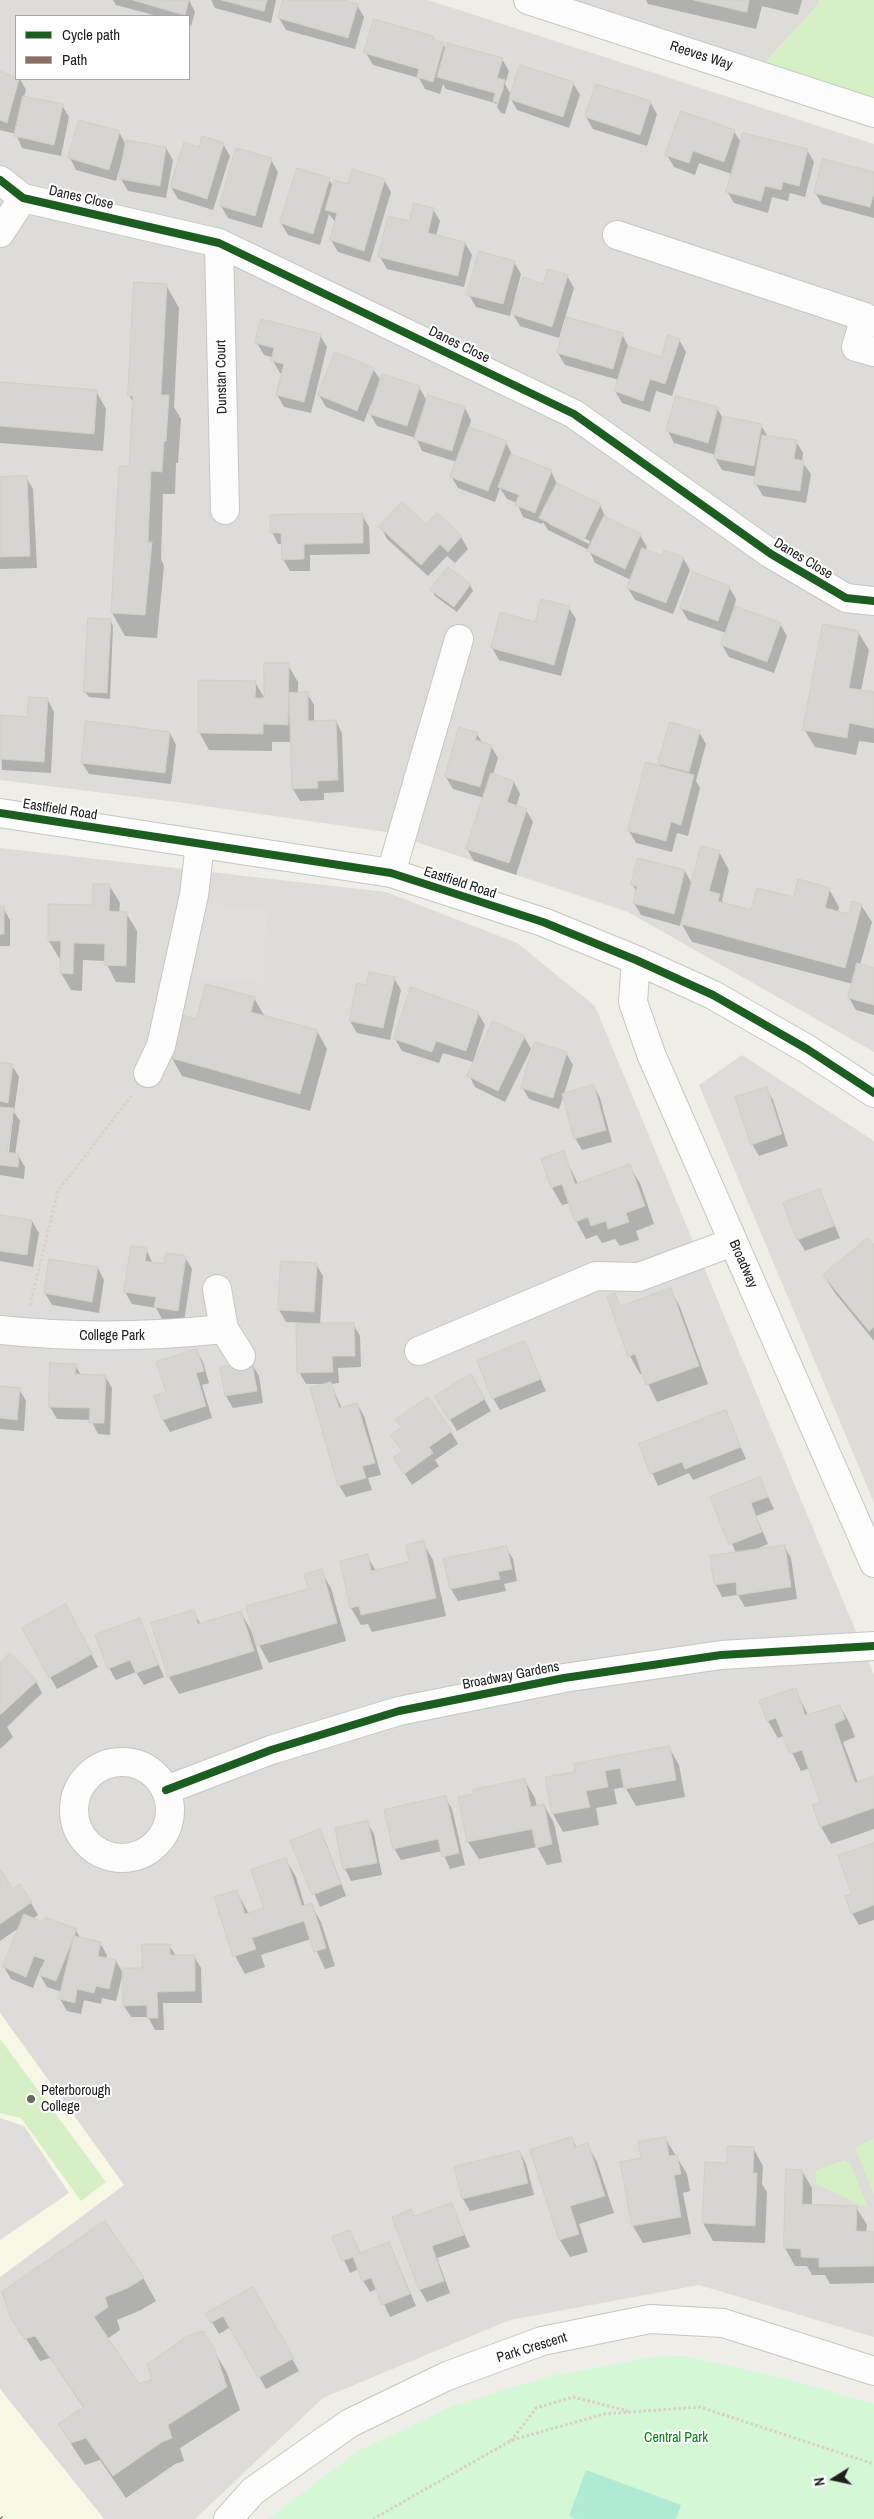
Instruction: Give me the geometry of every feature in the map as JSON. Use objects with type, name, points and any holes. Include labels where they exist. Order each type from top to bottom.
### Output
[{"type":"street","name":"Reeves Way","points":[[528,0],[874,113]]},
{"type":"street","name":"Danes Close","points":[[0,180],[23,198],[219,243],[574,414],[771,554],[846,598],[874,601]]},
{"type":"street","points":[[0,233],[23,198]]},
{"type":"street","points":[[617,235],[865,317],[856,347],[874,352]]},
{"type":"street","name":"Dunstan Court","points":[[219,243],[225,510]]},
{"type":"street","points":[[391,873],[459,639]]},
{"type":"street","name":"Eastfield Road","points":[[0,813],[391,873],[543,922],[636,960],[713,995],[806,1049],[874,1093]]},
{"type":"street","points":[[148,1074],[162,1046],[194,895],[200,844]]},
{"type":"street","name":"Broadway","points":[[636,960],[633,1002],[651,1054],[874,1563]]},
{"type":"street","points":[[419,1351],[596,1276],[639,1277],[733,1242]]},
{"type":"street","points":[[217,1289],[224,1329],[241,1356]]},
{"type":"street","name":"College Park","points":[[12,1331],[95,1337],[152,1336],[224,1329]]},
{"type":"street","name":"Broadway Gardens","points":[[166,1790],[272,1750],[399,1711],[564,1678],[721,1655],[874,1646]]},
{"type":"street","name":"Park Crescent","points":[[228,2519],[253,2491],[350,2423],[447,2376],[542,2341],[650,2319],[724,2323],[874,2371]]},
{"type":"path","points":[[12,1331],[58,1191],[148,1074]]},
{"type":"path","points":[[510,2441],[536,2408],[573,2397],[631,2412]]},
{"type":"path","points":[[373,2519],[510,2441],[604,2414],[700,2407],[874,2464]]},
{"type":"shaded area","points":[[0,0],[428,0],[874,144],[874,1052],[628,912],[386,832],[177,802],[0,780]]},
{"type":"shaded area","points":[[538,0],[819,0],[817,6],[757,71]]},
{"type":"shaded area","points":[[0,848],[386,892],[517,943],[595,1006],[874,1675],[874,2337],[699,2285],[510,2320],[323,2398],[195,2519],[104,2519],[0,2389],[0,2277],[124,2185],[0,2013]]},
{"type":"shaded area","points":[[201,903],[267,910],[263,983],[192,977]]},
{"type":"shaded area","points":[[742,1055],[874,1141],[874,1503],[699,1085]]},
{"type":"shaded area","name":"Peterborough College","points":[[0,2013],[124,2185],[0,2277]]},
{"type":"shaded area","points":[[0,2118],[24,2126],[69,2193],[0,2240]]},
{"type":"shaded area","points":[[0,2389],[104,2519],[0,2519]]},
{"type":"green space","points":[[819,0],[874,0],[874,108],[757,71],[817,6]]},
{"type":"green space","points":[[0,2039],[106,2182],[81,2201],[21,2118],[0,2113]]},
{"type":"green space","points":[[874,2138],[874,2194],[855,2148]]},
{"type":"green space","points":[[844,2160],[851,2165],[868,2208],[816,2184],[816,2170]]},
{"type":"green space","name":"Central Park","points":[[685,2356],[787,2379],[874,2404],[874,2519],[268,2519],[358,2451],[455,2405],[547,2377],[654,2357]]},
{"type":"green space","points":[[586,2470],[681,2505],[676,2519],[577,2519],[569,2516]]},
{"type":"building","points":[[133,0],[189,0],[185,15]]},
{"type":"building","points":[[222,0],[267,0],[264,11]]},
{"type":"building","points":[[283,0],[344,0],[358,4],[348,38],[278,18]]},
{"type":"building","points":[[694,0],[749,0],[747,12]]},
{"type":"building","points":[[374,19],[433,36],[433,39],[444,43],[433,82],[417,77],[419,69],[364,53]]},
{"type":"building","points":[[447,43],[503,58],[497,78],[505,80],[498,103],[493,101],[495,93],[437,77]]},
{"type":"building","points":[[520,65],[574,82],[563,117],[509,99]]},
{"type":"building","points":[[0,71],[15,77],[15,80],[19,80],[7,123],[0,120]]},
{"type":"building","points":[[596,84],[651,101],[640,135],[585,117]]},
{"type":"building","points":[[23,96],[63,104],[54,145],[14,136]]},
{"type":"building","points":[[681,111],[735,130],[724,162],[693,151],[689,163],[665,155]]},
{"type":"building","points":[[79,120],[120,131],[109,170],[68,158]]},
{"type":"building","points":[[743,133],[808,149],[799,186],[783,182],[781,190],[765,186],[761,201],[726,192]]},
{"type":"building","points":[[202,136],[224,143],[207,199],[170,187],[184,142],[199,147]]},
{"type":"building","points":[[126,140],[166,147],[160,186],[119,179]]},
{"type":"building","points":[[236,148],[272,158],[255,216],[220,206]]},
{"type":"building","points":[[823,159],[874,172],[874,193],[870,207],[814,193]]},
{"type":"building","points":[[297,168],[330,178],[313,234],[280,223]]},
{"type":"building","points":[[352,169],[385,179],[364,251],[330,240],[337,213],[325,210],[334,180],[348,184]]},
{"type":"building","points":[[414,203],[434,208],[428,233],[465,242],[458,276],[378,257],[388,216],[409,221]]},
{"type":"building","points":[[479,251],[515,261],[503,304],[467,295]]},
{"type":"building","points":[[548,269],[568,275],[552,327],[511,314],[523,277],[543,284]]},
{"type":"building","points":[[134,282],[167,284],[161,395],[169,395],[166,441],[164,441],[162,472],[151,471],[148,542],[152,542],[145,615],[111,613],[119,466],[129,466],[133,396],[128,396]]},
{"type":"building","points":[[567,317],[623,333],[613,369],[557,353]]},
{"type":"building","points":[[261,319],[321,334],[304,402],[276,395],[284,364],[271,361],[274,348],[255,343]]},
{"type":"building","points":[[668,335],[680,339],[665,384],[650,379],[643,401],[614,391],[628,346],[661,357]]},
{"type":"building","points":[[335,352],[374,368],[357,411],[318,395]]},
{"type":"building","points":[[382,374],[420,386],[407,426],[369,414]]},
{"type":"building","points":[[0,382],[97,390],[94,434],[0,426]]},
{"type":"building","points":[[428,395],[465,407],[452,451],[414,439]]},
{"type":"building","points":[[676,396],[718,407],[708,443],[666,431]]},
{"type":"building","points":[[723,416],[762,424],[754,466],[714,458]]},
{"type":"building","points":[[469,427],[507,441],[488,491],[450,477]]},
{"type":"building","points":[[762,435],[797,440],[794,459],[804,461],[800,491],[754,484]]},
{"type":"building","points":[[511,454],[552,470],[535,513],[515,505],[519,495],[498,487]]},
{"type":"building","points":[[27,476],[30,556],[0,557],[0,477]]},
{"type":"building","points":[[557,483],[601,504],[584,540],[539,518]]},
{"type":"building","points":[[402,502],[426,524],[437,513],[462,536],[448,552],[440,544],[421,565],[379,527]]},
{"type":"building","points":[[363,514],[363,543],[304,544],[304,559],[282,560],[281,533],[270,533],[270,515]]},
{"type":"building","points":[[604,516],[641,534],[625,569],[587,551]]},
{"type":"building","points":[[642,548],[662,556],[664,550],[684,557],[666,603],[627,588]]},
{"type":"building","points":[[448,567],[471,584],[454,607],[430,590]]},
{"type":"building","points":[[693,572],[730,586],[718,621],[680,608]]},
{"type":"building","points":[[541,599],[570,606],[554,665],[491,648],[500,612],[535,622]]},
{"type":"building","points":[[735,606],[781,623],[767,662],[721,645]]},
{"type":"building","points":[[88,618],[111,619],[107,693],[84,692]]},
{"type":"building","points":[[823,624],[859,631],[849,688],[874,692],[874,728],[849,723],[847,738],[803,730]]},
{"type":"building","points":[[264,663],[289,663],[288,725],[263,724],[263,734],[198,733],[198,680],[256,681],[255,698],[264,698]]},
{"type":"building","points":[[308,692],[308,721],[336,720],[338,780],[317,781],[318,788],[292,789],[289,693]]},
{"type":"building","points":[[29,697],[48,698],[44,762],[0,759],[0,715],[27,717]]},
{"type":"building","points":[[86,721],[170,732],[165,773],[81,763]]},
{"type":"building","points":[[670,722],[700,731],[689,772],[658,764]]},
{"type":"building","points":[[459,727],[478,733],[475,740],[492,745],[480,787],[445,777]]},
{"type":"building","points":[[646,762],[694,775],[681,825],[671,822],[666,841],[628,831]]},
{"type":"building","points":[[491,773],[514,781],[507,802],[527,809],[509,863],[466,849]]},
{"type":"building","points":[[701,846],[720,851],[709,891],[720,894],[718,901],[751,910],[757,888],[794,897],[798,879],[830,888],[825,908],[849,914],[852,901],[862,904],[845,968],[681,924]]},
{"type":"building","points":[[638,858],[685,870],[674,914],[633,903],[637,886],[631,885]]},
{"type":"building","points":[[93,884],[110,884],[109,911],[127,912],[126,966],[104,965],[105,944],[74,943],[73,974],[60,973],[61,941],[48,941],[48,904],[92,905]]},
{"type":"building","points":[[0,906],[4,906],[4,934],[0,934]]},
{"type":"building","points":[[857,963],[874,968],[874,1005],[848,998]]},
{"type":"building","points":[[369,972],[395,977],[383,1028],[349,1021],[357,983],[366,985]]},
{"type":"building","points":[[206,984],[255,997],[251,1012],[318,1030],[300,1094],[171,1058],[183,1015],[196,1019]]},
{"type":"building","points":[[411,987],[479,1012],[466,1051],[436,1041],[432,1052],[394,1039]]},
{"type":"building","points":[[493,1021],[525,1036],[498,1091],[467,1076]]},
{"type":"building","points":[[535,1042],[567,1052],[553,1098],[521,1088]]},
{"type":"building","points":[[0,1062],[13,1064],[8,1103],[0,1101]]},
{"type":"building","points":[[594,1085],[606,1130],[574,1139],[562,1094]]},
{"type":"building","points":[[767,1087],[782,1134],[751,1145],[735,1097]]},
{"type":"building","points":[[0,1107],[14,1108],[7,1152],[19,1154],[18,1167],[0,1165]]},
{"type":"building","points":[[564,1151],[575,1184],[630,1164],[645,1206],[626,1213],[629,1222],[608,1229],[606,1221],[591,1226],[588,1217],[575,1222],[562,1184],[551,1188],[541,1159]]},
{"type":"building","points":[[820,1189],[834,1226],[797,1240],[783,1203]]},
{"type":"building","points":[[0,1215],[32,1220],[27,1255],[0,1251]]},
{"type":"building","points":[[868,1238],[874,1245],[874,1327],[869,1331],[823,1275]]},
{"type":"building","points":[[131,1246],[147,1248],[145,1261],[164,1264],[166,1253],[186,1256],[178,1311],[154,1307],[156,1297],[124,1292]]},
{"type":"building","points":[[49,1259],[98,1267],[92,1302],[44,1293]]},
{"type":"building","points":[[281,1261],[317,1263],[314,1312],[278,1310]]},
{"type":"building","points":[[671,1288],[699,1366],[646,1385],[635,1354],[628,1357],[607,1296],[615,1293],[620,1306]]},
{"type":"building","points":[[354,1323],[355,1356],[332,1356],[333,1372],[297,1373],[296,1324]]},
{"type":"building","points":[[525,1341],[541,1379],[492,1399],[477,1361]]},
{"type":"building","points":[[197,1349],[204,1371],[196,1373],[206,1406],[162,1420],[154,1396],[166,1392],[156,1362]]},
{"type":"building","points":[[252,1362],[257,1391],[225,1396],[220,1367]]},
{"type":"building","points":[[50,1363],[76,1364],[75,1374],[106,1375],[104,1423],[89,1423],[90,1408],[49,1407]]},
{"type":"building","points":[[471,1374],[485,1399],[449,1420],[435,1396]]},
{"type":"building","points":[[331,1382],[339,1408],[357,1403],[375,1463],[362,1466],[366,1478],[338,1486],[310,1388]]},
{"type":"building","points":[[0,1386],[20,1388],[17,1420],[0,1418]]},
{"type":"building","points":[[428,1397],[452,1431],[429,1447],[433,1453],[404,1474],[393,1458],[402,1451],[391,1435],[401,1427],[396,1420]]},
{"type":"building","points":[[726,1410],[741,1447],[685,1469],[682,1462],[650,1474],[639,1444]]},
{"type":"building","points":[[760,1477],[768,1497],[751,1503],[762,1532],[729,1545],[710,1497]]},
{"type":"building","points":[[424,1541],[436,1598],[361,1615],[359,1606],[350,1608],[340,1561],[368,1554],[371,1571],[409,1562],[406,1545]]},
{"type":"building","points":[[785,1545],[791,1587],[737,1595],[736,1582],[714,1585],[710,1556]]},
{"type":"building","points":[[507,1546],[512,1569],[498,1572],[500,1579],[450,1589],[443,1559]]},
{"type":"building","points":[[322,1569],[337,1623],[257,1646],[246,1606],[308,1589],[304,1575]]},
{"type":"building","points":[[66,1604],[92,1654],[49,1678],[22,1628]]},
{"type":"building","points":[[194,1610],[198,1624],[241,1611],[254,1651],[168,1677],[151,1623]]},
{"type":"building","points":[[140,1618],[158,1665],[136,1673],[130,1660],[108,1669],[95,1635]]},
{"type":"building","points":[[10,1653],[37,1681],[0,1715],[0,1663]]},
{"type":"building","points":[[796,1688],[805,1715],[840,1705],[845,1719],[834,1724],[855,1783],[874,1776],[874,1808],[820,1827],[812,1805],[820,1802],[802,1750],[790,1754],[776,1718],[767,1721],[759,1701]]},
{"type":"building","points":[[670,1746],[676,1780],[624,1789],[620,1768],[605,1771],[608,1787],[586,1791],[590,1807],[552,1814],[545,1777],[575,1772],[574,1764]]},
{"type":"building","points":[[525,1779],[531,1807],[544,1804],[552,1844],[536,1848],[532,1829],[467,1842],[458,1797],[474,1794],[473,1790]]},
{"type":"building","points":[[446,1796],[459,1853],[442,1857],[438,1839],[393,1849],[384,1810]]},
{"type":"building","points":[[368,1821],[377,1863],[343,1869],[335,1828]]},
{"type":"building","points":[[320,1829],[341,1884],[312,1895],[290,1841]]},
{"type":"building","points":[[874,1843],[874,1905],[851,1914],[845,1896],[852,1894],[838,1856]]},
{"type":"building","points":[[286,1858],[302,1906],[312,1903],[326,1948],[314,1952],[304,1921],[252,1938],[256,1949],[233,1957],[214,1897],[237,1890],[245,1914],[264,1908],[251,1870]]},
{"type":"building","points":[[0,1869],[13,1889],[20,1884],[32,1902],[0,1924]]},
{"type":"building","points":[[24,1914],[43,1922],[45,1917],[77,1929],[56,1981],[39,1975],[45,1960],[34,1956],[26,1977],[3,1967]]},
{"type":"building","points":[[74,1936],[101,1942],[98,1956],[116,1960],[109,1989],[96,1986],[94,1993],[77,1989],[75,2003],[59,1999]]},
{"type":"building","points":[[142,1944],[170,1944],[170,1955],[195,1955],[195,1991],[157,1992],[158,2018],[147,2018],[147,2005],[123,2006],[122,1968],[142,1968]]},
{"type":"building","points":[[572,2137],[575,2147],[588,2143],[605,2196],[570,2206],[579,2234],[559,2240],[530,2150]]},
{"type":"building","points":[[666,2137],[669,2156],[677,2155],[681,2174],[674,2175],[681,2217],[632,2226],[620,2162],[641,2158],[638,2142]]},
{"type":"building","points":[[727,2146],[754,2147],[753,2173],[757,2173],[755,2226],[702,2223],[705,2162],[727,2163]]},
{"type":"building","points":[[520,2151],[528,2183],[462,2199],[454,2167]]},
{"type":"building","points":[[786,2169],[803,2170],[802,2204],[857,2206],[856,2231],[874,2232],[874,2266],[819,2267],[819,2258],[801,2257],[801,2249],[784,2248]]},
{"type":"building","points":[[452,2203],[464,2235],[432,2246],[444,2281],[419,2290],[392,2217],[412,2209],[414,2216]]},
{"type":"building","points":[[105,2221],[144,2278],[128,2288],[105,2297],[108,2307],[94,2317],[139,2384],[152,2379],[147,2364],[188,2336],[203,2331],[214,2348],[227,2387],[168,2425],[172,2438],[162,2442],[113,2476],[86,2438],[71,2443],[58,2424],[84,2407],[35,2336],[25,2339],[10,2317],[2,2292]]},
{"type":"building","points":[[350,2230],[360,2253],[389,2242],[410,2294],[382,2305],[371,2277],[362,2281],[353,2257],[342,2261],[332,2237]]},
{"type":"building","points":[[253,2287],[294,2358],[258,2378],[223,2316],[211,2323],[205,2314]]},
{"type":"cycle path","points":[[0,180],[23,198],[219,243],[574,414],[771,554],[846,598],[874,601]]},
{"type":"cycle path","points":[[0,813],[391,873],[543,922],[636,960],[713,995],[807,1049],[874,1093]]},
{"type":"cycle path","points":[[166,1790],[271,1750],[399,1711],[564,1678],[721,1655],[874,1646]]},
{"type":"place","name":"Peterborough College","points":[[31,2099]]}]
